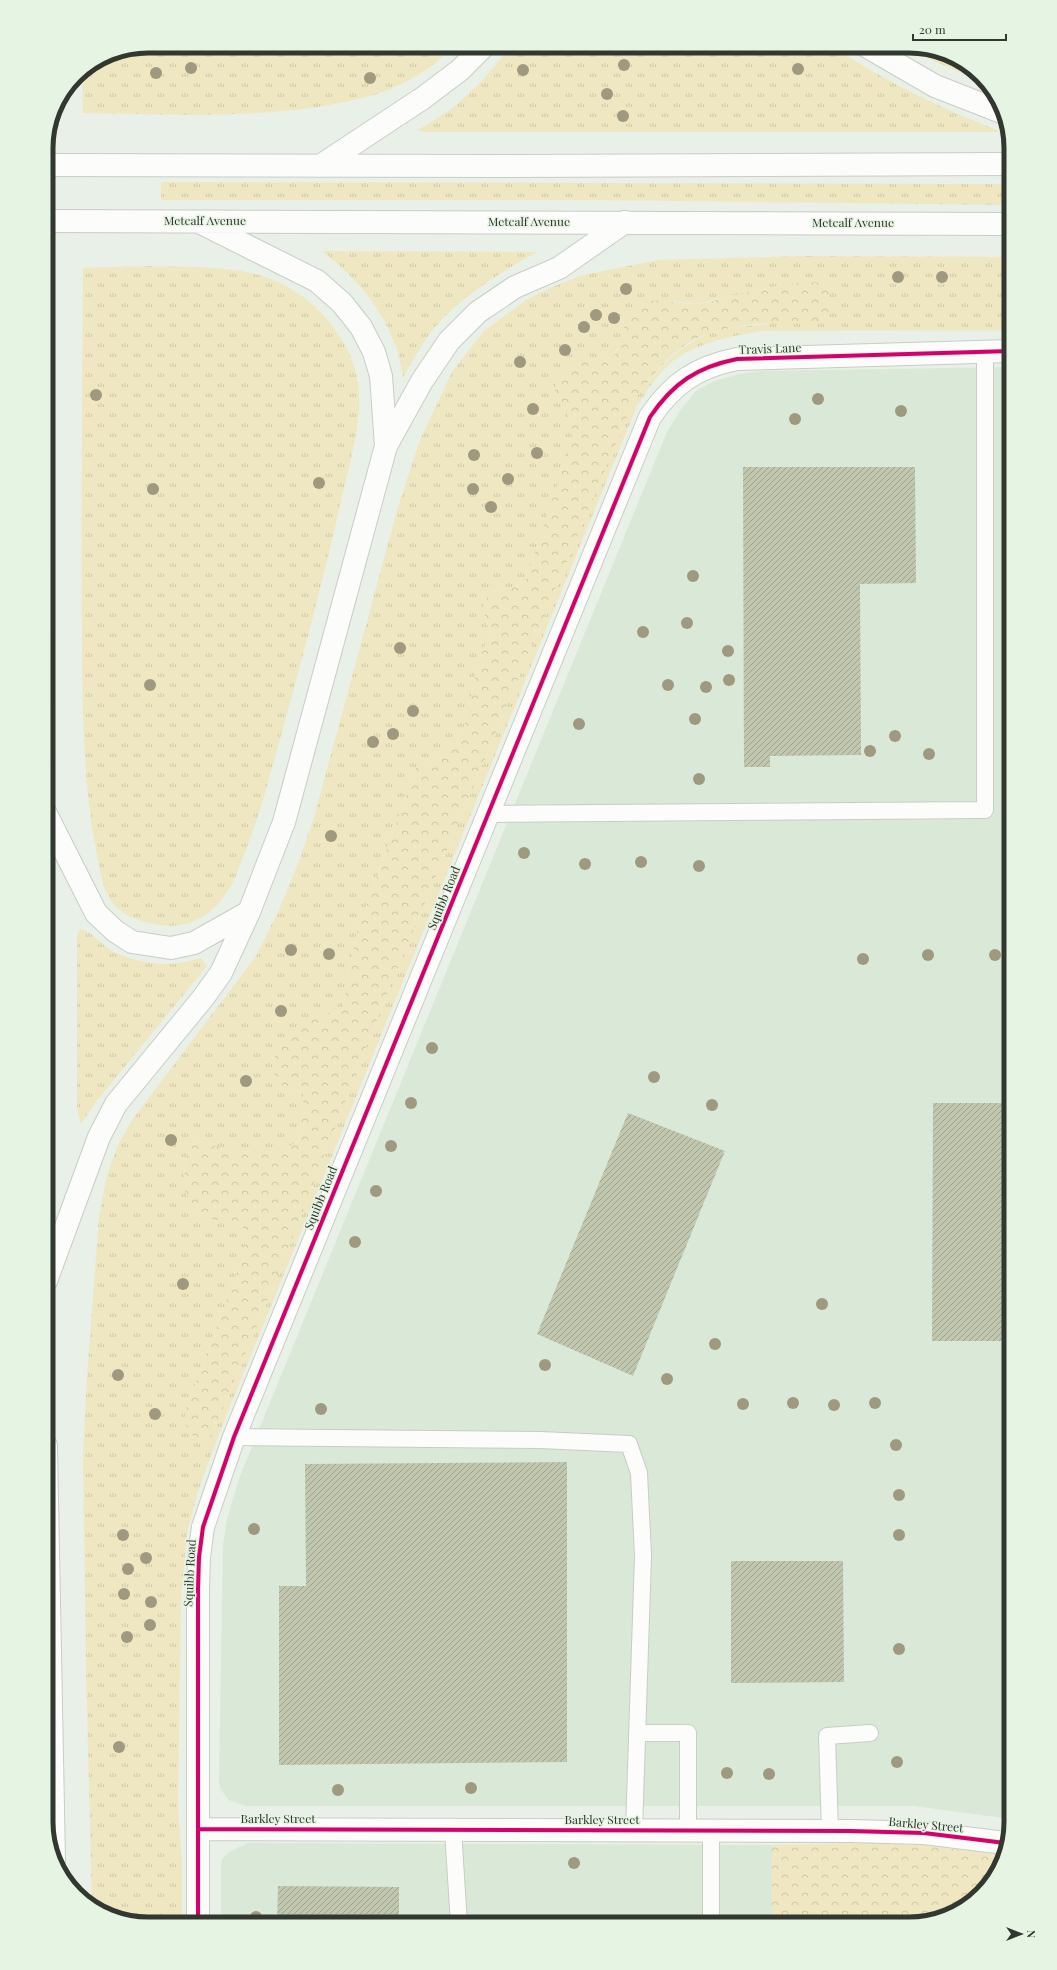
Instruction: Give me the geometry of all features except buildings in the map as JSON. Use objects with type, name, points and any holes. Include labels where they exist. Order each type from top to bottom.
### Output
[{"type":"main road","points":[[320,166],[424,98],[460,70],[477,53]]},
{"type":"main road","points":[[878,53],[935,86],[996,110]]},
{"type":"main road","points":[[53,165],[320,166],[1004,164]]},
{"type":"main road","name":"Metcalf Avenue","points":[[53,221],[1004,224]]},
{"type":"main road","points":[[199,221],[317,281],[342,303],[361,327],[374,352],[381,376],[386,446]]},
{"type":"main road","points":[[53,1262],[100,1137],[116,1104],[204,998],[217,979],[248,912],[284,822],[386,446],[422,381],[449,341],[478,312],[514,287],[559,268],[625,222]]},
{"type":"main road","name":"Travis Lane","points":[[577,599],[650,417],[664,398],[688,376],[712,364],[737,359],[1004,351]]},
{"type":"main road","name":"Squibb Road","points":[[198,1917],[199,1557],[203,1526],[207,1512],[234,1437],[577,599]]},
{"type":"main road","points":[[53,828],[96,913],[115,931],[132,942],[171,948],[194,943],[248,912]]},
{"type":"main road","points":[[53,1809],[53,1830]]},
{"type":"main road","name":"Barkley Street","points":[[198,1829],[830,1831],[924,1833],[1002,1843]]},
{"type":"lane","points":[[490,814],[985,810],[985,351]]},
{"type":"lane","points":[[234,1437],[540,1440],[629,1444],[639,1473],[643,1556],[634,1830]]},
{"type":"lane","points":[[637,1733],[688,1733],[688,1830]]},
{"type":"lane","points":[[830,1831],[827,1736],[870,1733]]},
{"type":"lane","points":[[454,1830],[460,1917]]},
{"type":"lane","points":[[711,1830],[711,1917]]},
{"type":"shaded area","points":[[1004,367],[1004,1818],[914,1806],[246,1806],[229,1800],[221,1790],[219,1782],[223,1545],[227,1519],[240,1476],[667,432],[681,409],[696,391],[712,382],[739,374],[762,371]]},
{"type":"shaded area","points":[[248,1843],[772,1845],[772,1917],[221,1917],[221,1866],[222,1859],[229,1852]]},
{"type":"green space","points":[[148,53],[445,53],[437,62],[405,82],[378,94],[335,104],[264,113],[191,115],[83,113],[82,80],[95,69],[123,56]]},
{"type":"green space","points":[[505,53],[843,53],[888,80],[944,108],[1002,132],[424,132],[418,130],[453,108],[483,80]]},
{"type":"green space","points":[[920,54],[939,58],[951,63],[972,77]]},
{"type":"green space","points":[[161,182],[1004,184],[1004,205],[583,200],[161,200]]},
{"type":"green space","points":[[322,251],[537,252],[509,268],[469,295],[445,316],[434,328],[403,377],[396,347],[375,306],[346,271]]},
{"type":"green space","points":[[803,256],[1004,257],[1004,330],[762,331],[739,335],[705,344],[674,360],[658,376],[637,406],[219,1434],[198,1491],[187,1533],[181,1598],[178,1807],[182,1864],[182,1917],[142,1917],[118,1912],[92,1898],[86,1667],[83,1455],[87,1376],[99,1217],[107,1175],[118,1145],[132,1120],[256,956],[277,914],[298,864],[314,817],[398,507],[420,440],[453,370],[484,331],[526,300],[550,288],[583,275],[659,260]],"holes":[[[781,285],[768,324],[739,327],[708,334],[683,348],[672,356],[635,398],[387,994],[283,1263],[212,1435],[202,1440],[186,1409],[246,1248],[243,1228],[235,1221],[199,1216],[184,1189],[185,1162],[193,1140],[224,1149],[254,1152],[265,1152],[284,1148],[297,1141],[301,1125],[304,1092],[288,1090],[312,1017],[342,1012],[356,935],[416,768],[441,757],[455,746],[464,726],[480,656],[491,633],[486,622],[492,592],[508,589],[525,582],[573,440],[571,421],[555,392],[600,361],[612,357],[622,342],[624,333],[651,301],[672,301],[696,304]]]},
{"type":"green space","points":[[148,266],[228,269],[259,275],[273,280],[297,293],[328,320],[344,343],[350,355],[358,381],[359,394],[358,420],[354,443],[328,555],[287,714],[262,804],[250,840],[232,884],[216,906],[203,917],[195,921],[186,924],[169,926],[137,920],[124,913],[112,903],[106,891],[100,873],[92,827],[85,756],[83,709],[83,268]]},
{"type":"green space","points":[[808,282],[825,283],[829,293],[830,307],[825,321],[748,325],[728,328],[709,334],[692,341],[671,356],[635,398],[387,994],[283,1263],[212,1435],[202,1440],[193,1436],[184,1422],[186,1409],[246,1248],[243,1228],[235,1221],[215,1220],[199,1216],[184,1189],[185,1162],[193,1140],[225,1149],[247,1151],[270,1150],[285,1147],[292,1145],[297,1141],[301,1125],[304,1092],[288,1090],[276,1081],[272,1061],[281,1046],[312,1017],[342,1012],[356,935],[416,768],[441,757],[455,746],[464,726],[480,656],[491,633],[486,622],[483,604],[492,592],[508,589],[525,582],[572,440],[571,421],[555,392],[555,377],[586,355],[601,360],[610,358],[616,353],[620,345],[627,317],[632,309],[638,304],[659,300],[699,304],[759,290]]},
{"type":"green space","points":[[80,929],[88,932],[110,950],[131,959],[155,964],[171,964],[201,958],[207,966],[95,1103],[81,1124],[77,1108],[77,935]]},
{"type":"green space","points":[[865,1843],[923,1845],[998,1855],[988,1875],[972,1893],[962,1901],[934,1914],[915,1917],[772,1917],[772,1845]]},
{"type":"cycle path","points":[[198,1917],[198,1589],[199,1557],[203,1527],[234,1437],[650,417],[668,395],[687,378],[723,362],[737,359],[1004,351]]},
{"type":"cycle path","points":[[198,1829],[850,1831],[924,1833],[1002,1843]]}]
